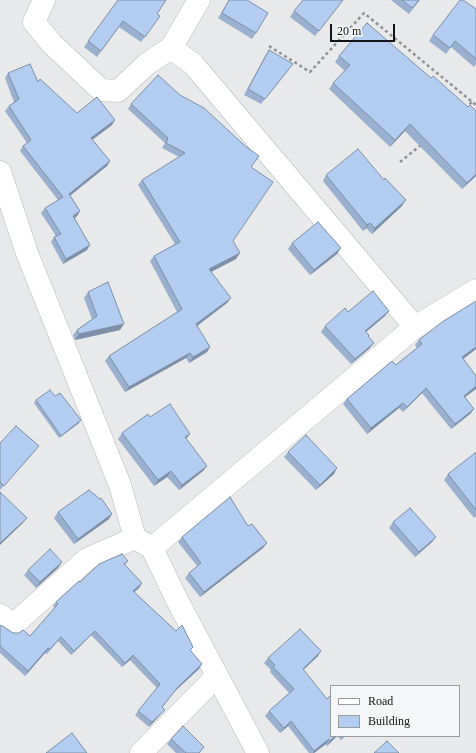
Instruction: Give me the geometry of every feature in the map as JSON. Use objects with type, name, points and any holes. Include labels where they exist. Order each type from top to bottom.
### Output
[{"type":"street","points":[[44,0],[34,22],[52,44],[101,90],[118,91],[148,64],[171,48],[199,0]]},
{"type":"street","points":[[171,48],[193,64],[415,327]]},
{"type":"street","points":[[0,172],[27,253],[143,543],[258,753]]},
{"type":"street","points":[[0,615],[13,625],[87,559],[143,543],[415,327],[476,290]]},
{"type":"street","points":[[141,753],[217,676]]},
{"type":"path","points":[[269,46],[310,72],[364,13],[476,105]]},
{"type":"path","points":[[460,112],[472,102]]},
{"type":"path","points":[[400,162],[424,142]]},
{"type":"building","points":[[118,0],[166,0],[157,14],[160,16],[145,37],[123,21],[101,51],[88,41]]},
{"type":"building","points":[[229,0],[247,0],[268,13],[256,33],[222,13]]},
{"type":"building","points":[[303,0],[343,0],[319,31],[294,11]]},
{"type":"building","points":[[402,0],[419,0],[412,8]]},
{"type":"building","points":[[460,0],[463,0],[476,9],[476,59],[455,41],[450,48],[433,35]]},
{"type":"building","points":[[367,23],[431,78],[433,76],[468,107],[470,105],[476,111],[476,174],[467,183],[410,124],[395,140],[333,83],[350,65],[339,56]]},
{"type":"building","points":[[269,50],[293,64],[265,99],[248,89]]},
{"type":"building","points":[[30,64],[38,82],[40,79],[77,113],[97,97],[115,120],[91,138],[110,161],[69,194],[80,211],[73,216],[90,245],[66,259],[54,237],[61,234],[45,208],[63,197],[23,146],[31,140],[9,106],[19,99],[8,73]]},
{"type":"building","points":[[158,75],[180,95],[204,108],[244,145],[259,156],[251,167],[273,182],[233,241],[240,253],[209,269],[231,298],[196,324],[210,347],[193,357],[190,353],[129,387],[109,356],[182,309],[154,256],[180,242],[142,180],[185,153],[166,143],[168,138],[131,104]]},
{"type":"building","points":[[358,149],[384,180],[385,178],[406,200],[375,228],[370,223],[367,225],[326,175]]},
{"type":"building","points":[[318,222],[341,248],[314,270],[292,243]]},
{"type":"building","points":[[108,282],[124,324],[79,334],[77,330],[97,316],[88,292]]},
{"type":"building","points":[[373,291],[389,311],[365,331],[374,343],[355,359],[325,326],[345,308],[348,312]]},
{"type":"building","points":[[476,301],[476,347],[462,357],[476,376],[476,386],[464,396],[474,409],[455,424],[426,388],[407,407],[403,403],[371,428],[347,399],[392,361],[396,365],[422,344],[419,340],[442,322]]},
{"type":"building","points":[[50,390],[55,396],[60,393],[81,420],[61,436],[36,400]]},
{"type":"building","points":[[170,404],[190,434],[185,437],[207,466],[182,485],[171,471],[158,480],[122,433],[148,414],[150,417]]},
{"type":"building","points":[[16,426],[39,446],[4,486],[0,482],[0,443]]},
{"type":"building","points":[[306,435],[337,468],[320,485],[288,452]]},
{"type":"building","points":[[475,453],[476,454],[476,510],[448,474]]},
{"type":"building","points":[[89,490],[100,499],[101,498],[112,514],[78,539],[58,512]]},
{"type":"building","points":[[0,492],[27,518],[0,543]]},
{"type":"building","points":[[230,497],[248,526],[252,524],[267,543],[204,592],[189,573],[201,563],[182,537]]},
{"type":"building","points":[[410,508],[436,537],[419,552],[393,522]]},
{"type":"building","points":[[50,549],[62,562],[40,582],[28,570]]},
{"type":"building","points":[[122,554],[128,561],[124,564],[142,583],[133,591],[176,631],[182,625],[193,647],[190,650],[202,664],[178,687],[162,707],[165,710],[152,722],[138,711],[160,684],[133,655],[125,663],[95,631],[74,651],[61,637],[50,649],[48,648],[28,671],[0,646],[1,625],[13,633],[19,633],[23,630],[30,636],[58,604],[56,602],[79,581],[80,582],[99,564]]},
{"type":"building","points":[[300,629],[321,651],[303,669],[327,699],[330,696],[330,737],[334,737],[330,741],[329,739],[314,751],[291,721],[284,728],[269,711],[294,689],[273,667],[275,665],[268,658]]},
{"type":"building","points":[[183,726],[204,747],[199,753],[186,753],[171,739]]},
{"type":"building","points":[[72,733],[87,753],[46,753]]},
{"type":"building","points":[[387,741],[399,753],[374,753]]}]
